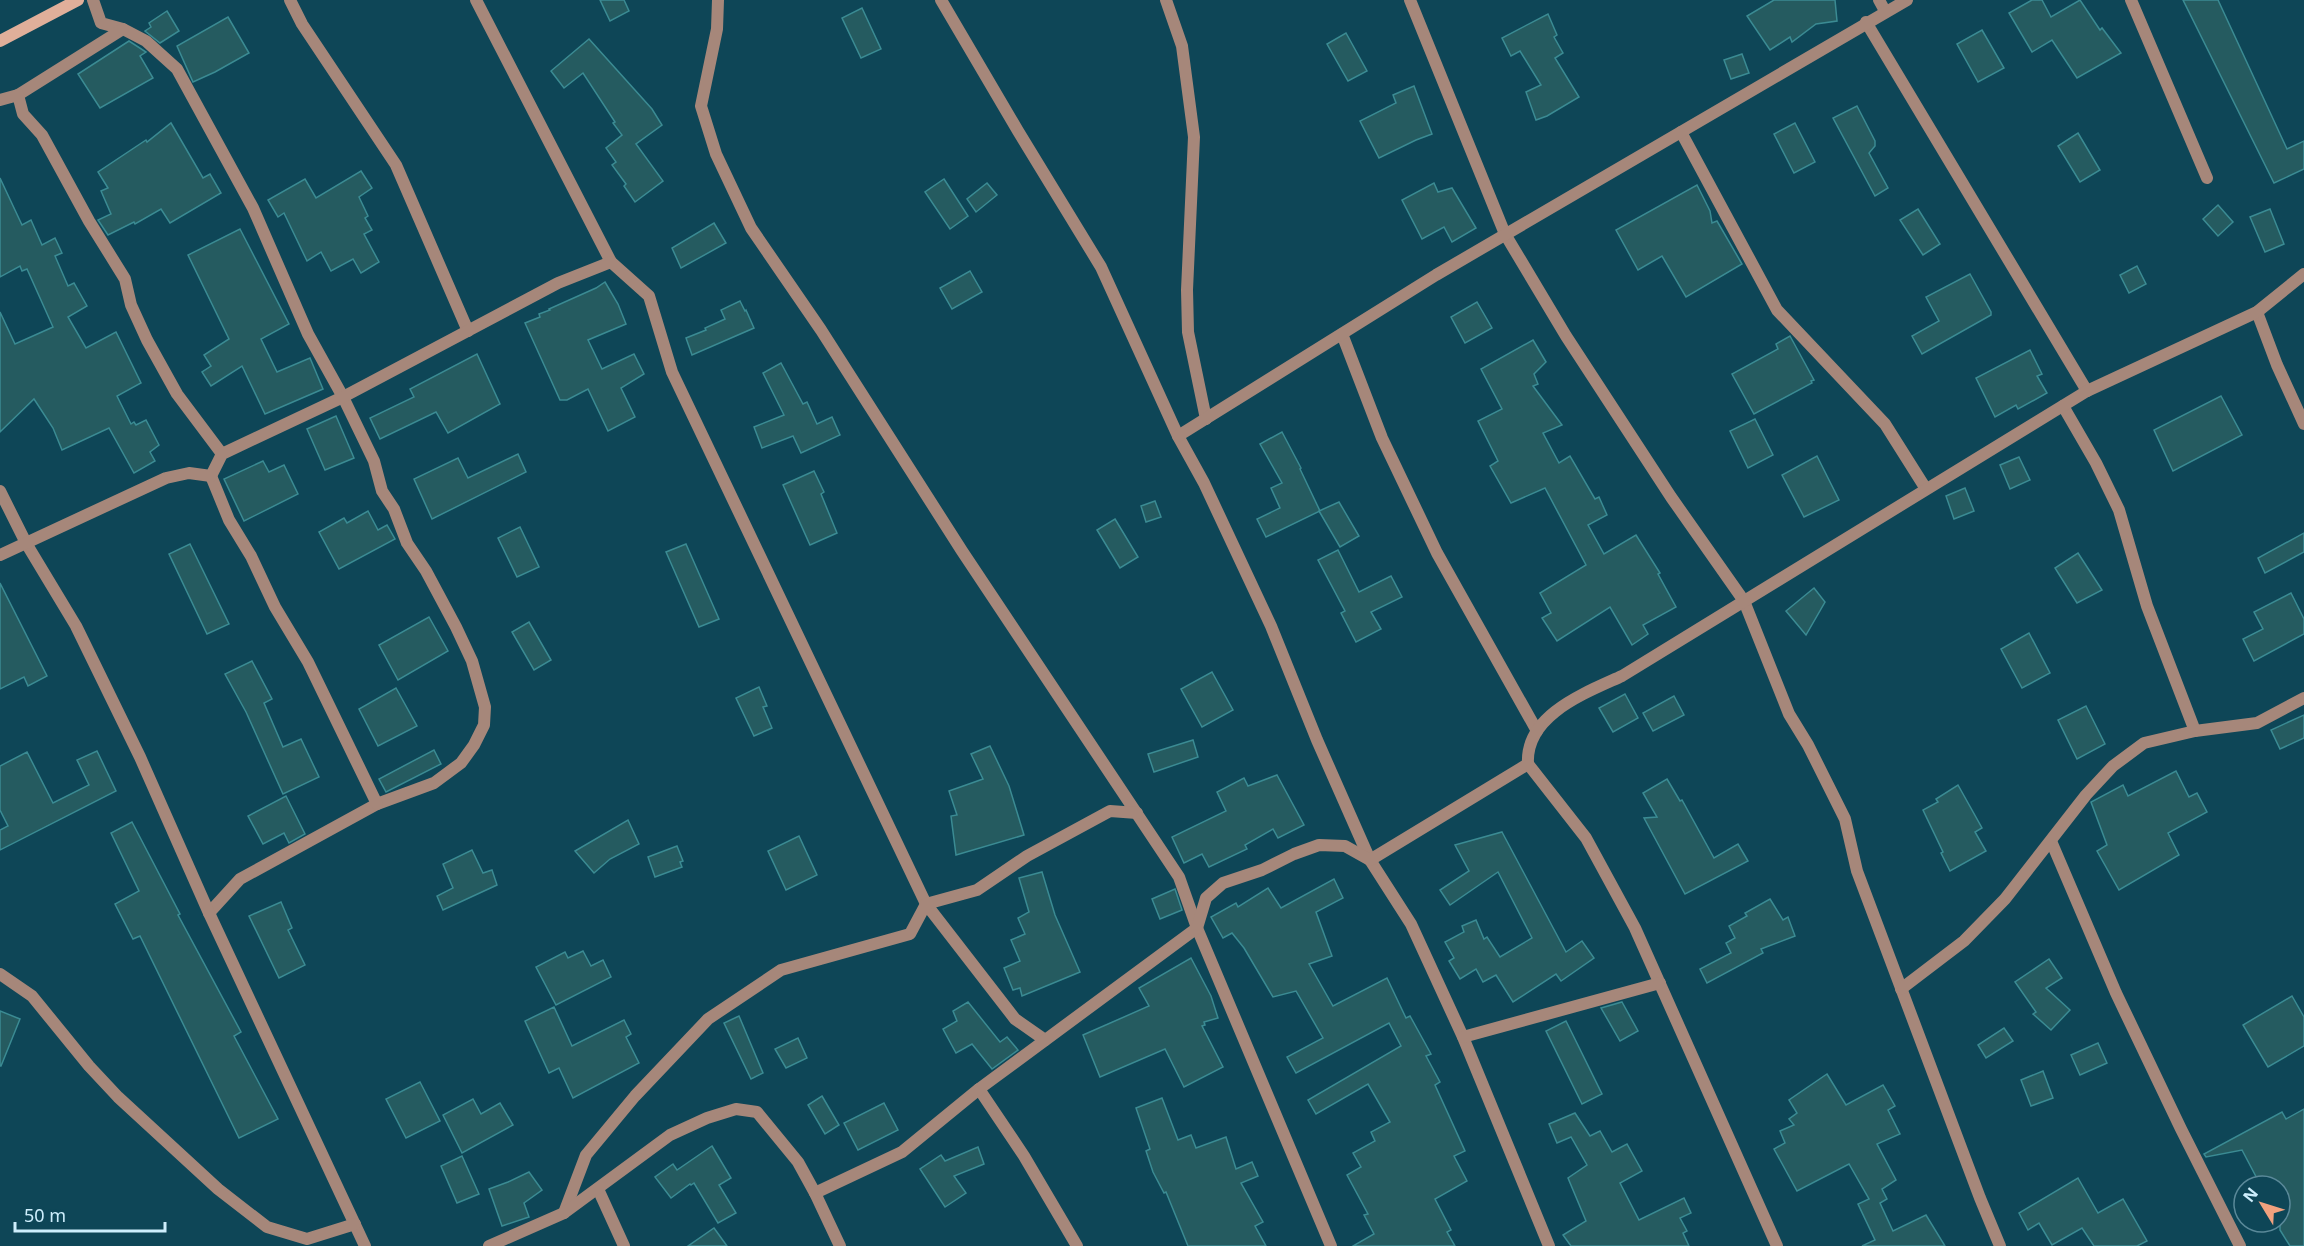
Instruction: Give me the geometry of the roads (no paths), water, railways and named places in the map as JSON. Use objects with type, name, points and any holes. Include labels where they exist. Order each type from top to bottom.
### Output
[{"type":"street","points":[[0,41],[78,0]]},
{"type":"street","points":[[93,0],[101,23],[123,29],[146,41],[177,69],[253,208],[308,334],[343,397],[374,461],[382,491],[394,509],[407,543],[426,571],[460,635],[472,661],[485,706],[484,725],[474,745],[461,763],[434,783],[377,804],[240,879],[209,913]]},
{"type":"street","points":[[290,0],[302,24],[396,165],[468,331]]},
{"type":"street","points":[[477,0],[611,262],[649,296],[672,372],[926,904],[1015,1018],[1045,1040]]},
{"type":"street","points":[[718,0],[717,29],[700,106],[716,154],[751,228],[821,330],[962,551],[1179,877],[1197,928],[1330,1246]]},
{"type":"street","points":[[941,0],[1018,132],[1101,267],[1178,436],[1204,483],[1267,616],[1317,740],[1370,860],[1411,924],[1463,1037],[1549,1246]]},
{"type":"street","points":[[1166,0],[1182,46],[1194,137],[1187,290],[1188,332],[1206,418]]},
{"type":"street","points":[[1410,0],[1505,234],[1566,336],[1671,497],[1744,601],[1789,714],[1808,745],[1845,819],[1857,871],[2000,1246]]},
{"type":"street","points":[[1879,0],[1886,11]]},
{"type":"street","points":[[1178,436],[1505,234],[1907,0]]},
{"type":"street","points":[[2131,0],[2207,178]]},
{"type":"street","points":[[1866,22],[2087,392]]},
{"type":"street","points":[[0,100],[18,95],[123,29]]},
{"type":"street","points":[[18,95],[23,114],[42,135],[89,221],[125,279],[135,314],[177,394],[222,454]]},
{"type":"street","points":[[1681,132],[1777,310],[1885,424],[1926,489]]},
{"type":"street","points":[[377,804],[308,662],[275,607],[251,556],[230,520],[211,476],[222,454],[343,397],[558,283],[611,262]]},
{"type":"street","points":[[1777,1246],[1635,928],[1586,838],[1528,764],[1528,752],[1537,731],[1553,713],[1580,696],[1622,676],[2062,406],[2087,392],[2258,312],[2304,274]]},
{"type":"street","points":[[2258,312],[2277,365],[2304,424]]},
{"type":"street","points":[[1342,334],[1383,438],[1437,553],[1537,731]]},
{"type":"street","points":[[2062,406],[2096,462],[2119,510],[2148,606],[2196,731]]},
{"type":"street","points":[[0,555],[166,478],[189,473],[211,476]]},
{"type":"street","points":[[0,492],[26,543],[76,626],[140,757],[209,913],[365,1246]]},
{"type":"street","points":[[1901,989],[1964,941],[2005,899],[2086,795],[2121,761],[2144,744],[2196,731],[2257,723],[2304,698]]},
{"type":"street","points":[[1370,860],[1528,764]]},
{"type":"street","points":[[564,1213],[586,1155],[635,1096],[708,1019],[782,970],[910,934],[926,904],[977,890],[1027,856],[1110,811],[1137,813]]},
{"type":"street","points":[[2050,841],[2116,993],[2240,1246]]},
{"type":"street","points":[[816,1193],[902,1152],[978,1089],[1197,928],[1206,898],[1223,883],[1262,870],[1319,845],[1345,846],[1370,860]]},
{"type":"street","points":[[0,974],[32,996],[88,1066],[118,1097],[218,1189],[267,1227],[307,1239],[355,1224]]},
{"type":"street","points":[[1463,1037],[1660,983]]},
{"type":"street","points":[[978,1089],[1024,1156],[1077,1246]]},
{"type":"street","points":[[489,1246],[564,1213],[670,1135],[707,1118],[736,1109],[757,1112],[798,1162],[816,1193],[840,1246]]},
{"type":"street","points":[[598,1189],[624,1246]]}]
